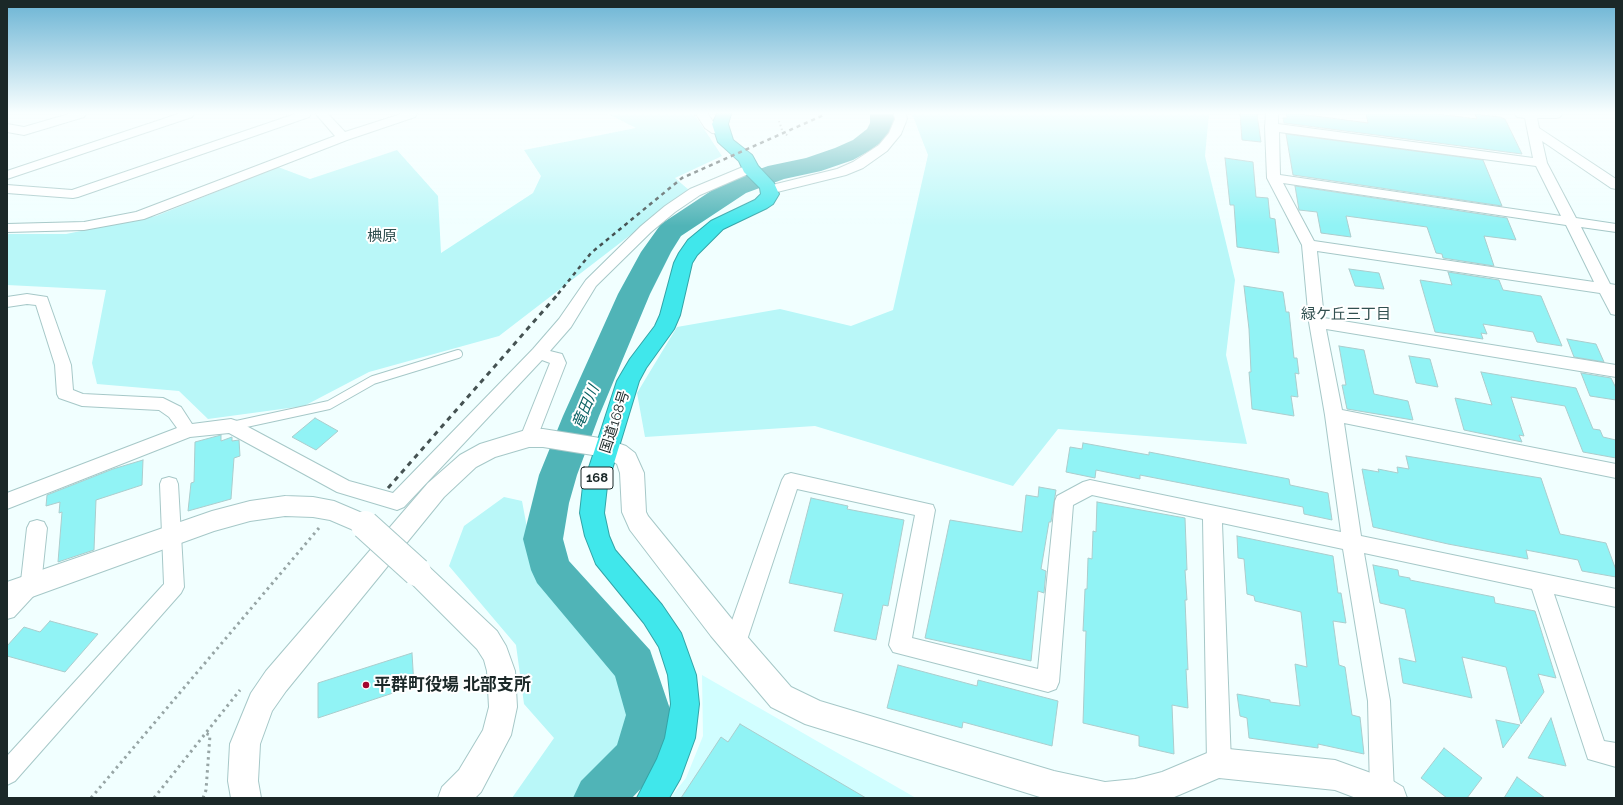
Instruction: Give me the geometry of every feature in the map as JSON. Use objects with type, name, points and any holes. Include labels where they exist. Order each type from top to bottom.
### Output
[{"type":"highway","points":[[737,152],[746,159],[760,180]]},
{"type":"highway","name":"国道168号","points":[[652,798],[669,768],[680,738],[685,704],[682,675],[672,642],[653,614],[605,556],[597,536],[592,513],[598,447],[637,364],[664,329],[670,315],[683,263],[688,253],[695,244],[717,225],[767,200],[770,194],[760,180]]},
{"type":"street","points":[[7,175],[77,152]]},
{"type":"street","points":[[7,190],[73,194],[196,152]]},
{"type":"street","points":[[7,228],[84,226],[139,216],[305,152]]},
{"type":"street","points":[[7,501],[188,431],[231,426],[344,487],[396,502],[539,353],[565,323],[591,283],[646,229],[670,209],[695,192],[760,180],[792,183],[841,172],[858,165],[878,152]]},
{"type":"street","points":[[246,798],[243,775],[245,744],[261,703],[276,681],[436,490],[452,475],[468,462],[488,450],[536,438],[598,447],[618,452],[627,459],[632,473],[634,512],[639,523],[781,697],[815,714],[1054,786],[1105,798],[1135,794],[1162,787],[1219,763],[1335,775],[1387,795],[1379,702],[1352,543],[1334,416],[1317,322],[1309,245],[1274,178],[1273,152]]},
{"type":"street","points":[[1456,152],[1541,163]]},
{"type":"street","points":[[1538,152],[1541,163],[1570,221],[1611,290],[1616,310]]},
{"type":"street","points":[[1566,152],[1616,185]]},
{"type":"street","points":[[1274,178],[1616,228]]},
{"type":"street","points":[[1309,245],[1611,290]]},
{"type":"street","points":[[7,302],[27,299],[42,300],[63,365],[65,394],[82,400],[164,404],[175,412],[188,431]]},
{"type":"street","points":[[1317,322],[1616,370]]},
{"type":"street","points":[[536,438],[558,363],[556,358],[539,353]]},
{"type":"street","points":[[1334,416],[1616,471]]},
{"type":"street","points":[[735,642],[792,480],[926,510],[900,645],[1048,682],[1064,502],[1090,487],[1616,598]]},
{"type":"street","points":[[7,773],[174,587],[169,484]]},
{"type":"street","points":[[7,594],[212,521],[250,511],[285,506],[313,507],[334,511],[366,525],[487,640],[496,655],[500,670],[503,707],[496,735],[470,781],[453,798]]},
{"type":"street","points":[[1212,512],[1219,763]]},
{"type":"street","points":[[7,610],[32,585],[37,528]]},
{"type":"street","points":[[1540,582],[1596,751],[1616,755]]},
{"type":"lane","points":[[231,426],[329,405],[372,380],[458,354]]},
{"type":"path","points":[[91,798],[334,511]]},
{"type":"path","points":[[154,798],[217,718]]},
{"type":"path","points":[[203,798],[206,790],[210,735],[205,733]]},
{"type":"shaded area","points":[[392,152],[398,152],[438,196],[441,253],[533,193],[541,176],[525,152],[719,152],[722,156],[675,178],[689,190],[499,336],[369,372],[304,406],[208,419],[179,391],[97,384],[92,363],[106,290],[7,285],[7,234],[66,234],[156,216],[278,167],[310,179]]},
{"type":"shaded area","points":[[927,152],[1205,152],[1205,156],[1235,280],[1226,355],[1247,444],[1058,429],[1013,486],[815,426],[645,437],[637,393],[677,327],[780,309],[851,326],[893,310],[928,155]]},
{"type":"shaded area","points":[[504,497],[522,501],[536,576],[626,671],[637,717],[627,754],[584,798],[512,798],[554,738],[524,704],[516,645],[449,566],[464,526]]},
{"type":"shaded area","points":[[702,675],[916,798],[670,798],[686,778],[703,736]]},
{"type":"building","points":[[1289,152],[1419,152],[1483,160],[1502,206],[1293,175]]},
{"type":"building","points":[[1503,152],[1521,152],[1522,154]]},
{"type":"building","points":[[1225,158],[1253,162],[1256,197],[1268,198],[1270,218],[1275,219],[1279,253],[1237,247],[1234,205],[1230,205]]},
{"type":"building","points":[[1295,186],[1507,218],[1516,240],[1484,236],[1494,266],[1443,258],[1442,254],[1436,253],[1427,227],[1346,216],[1351,237],[1321,233],[1317,212],[1299,210]]},
{"type":"building","points":[[1349,269],[1379,273],[1384,289],[1355,286]]},
{"type":"building","points":[[1448,272],[1499,280],[1503,290],[1541,296],[1562,346],[1537,342],[1533,332],[1483,324],[1487,334],[1481,333],[1483,339],[1435,332],[1420,280],[1452,285]]},
{"type":"building","points":[[1244,286],[1283,292],[1286,312],[1289,312],[1294,358],[1297,358],[1299,374],[1295,373],[1298,397],[1291,396],[1294,416],[1252,409],[1249,372],[1251,372],[1249,329]]},
{"type":"building","points":[[1567,339],[1596,344],[1604,362],[1574,357]]},
{"type":"building","points":[[1339,346],[1364,350],[1374,394],[1408,401],[1413,420],[1347,409],[1342,385],[1346,385]]},
{"type":"building","points":[[1409,356],[1430,359],[1438,387],[1416,383]]},
{"type":"building","points":[[1481,372],[1576,388],[1593,429],[1600,430],[1603,437],[1616,440],[1616,458],[1583,452],[1565,406],[1511,397],[1524,436],[1519,435],[1522,442],[1464,430],[1455,398],[1492,405]]},
{"type":"building","points":[[1581,373],[1611,378],[1616,388],[1616,400],[1590,396]]},
{"type":"building","points":[[315,418],[338,431],[316,450],[292,437]]},
{"type":"building","points":[[221,435],[221,441],[232,437],[232,441],[239,440],[240,456],[234,458],[231,499],[188,511],[191,483],[194,482],[195,442]]},
{"type":"building","points":[[1083,443],[1149,455],[1149,452],[1289,479],[1290,485],[1328,493],[1332,520],[1304,514],[1303,507],[1140,475],[1140,479],[1096,470],[1095,478],[1066,472],[1070,447],[1082,449]]},
{"type":"building","points":[[1406,456],[1541,478],[1560,534],[1606,543],[1616,570],[1616,577],[1582,571],[1578,560],[1526,550],[1528,559],[1448,544],[1373,527],[1362,469],[1379,472],[1378,469],[1398,473],[1397,467],[1409,469]]},
{"type":"building","points":[[143,460],[142,485],[96,500],[94,550],[58,562],[62,512],[59,513],[60,502],[46,506],[47,495],[113,469]]},
{"type":"building","points":[[1039,487],[1056,490],[1041,569],[1046,571],[1044,593],[1038,591],[1031,661],[925,638],[950,520],[1022,532],[1026,495],[1038,497]]},
{"type":"building","points":[[811,498],[848,506],[847,509],[904,520],[888,606],[883,605],[876,640],[834,631],[843,594],[789,583]]},
{"type":"building","points":[[1097,502],[1185,518],[1187,570],[1185,570],[1187,600],[1185,600],[1188,670],[1186,669],[1188,708],[1172,705],[1174,754],[1139,746],[1139,736],[1083,723],[1086,631],[1083,631],[1085,589],[1087,589],[1088,558],[1092,559],[1093,531],[1096,532]]},
{"type":"building","points":[[1237,536],[1333,556],[1338,593],[1341,593],[1346,623],[1333,621],[1339,665],[1345,667],[1352,715],[1360,717],[1364,754],[1318,744],[1318,748],[1249,738],[1247,718],[1240,716],[1237,694],[1270,700],[1270,702],[1300,706],[1295,664],[1307,667],[1301,612],[1255,601],[1254,596],[1247,594],[1244,559],[1238,558]]},
{"type":"building","points":[[1373,565],[1398,570],[1399,576],[1410,578],[1410,580],[1494,597],[1495,603],[1535,611],[1556,678],[1538,674],[1544,692],[1521,724],[1506,667],[1462,657],[1472,698],[1403,683],[1399,658],[1416,662],[1405,609],[1380,603]]},
{"type":"building","points":[[50,621],[98,634],[65,672],[7,656],[7,646],[24,627],[40,632]]},
{"type":"building","name":"平群町役場 北部支所","points":[[412,653],[414,686],[318,718],[318,683]]},
{"type":"building","points":[[898,665],[977,686],[978,680],[1058,701],[1052,746],[963,722],[962,728],[887,708]]},
{"type":"building","points":[[1551,718],[1566,766],[1528,758]]},
{"type":"building","points":[[1496,720],[1520,725],[1503,748]]},
{"type":"building","points":[[740,724],[866,798],[681,798],[721,737],[728,742]]},
{"type":"building","points":[[1444,748],[1482,778],[1467,798],[1447,798],[1421,778]]},
{"type":"building","points":[[1517,777],[1545,798],[1504,798]]},
{"type":"waterway","name":"竜田川","points":[[598,798],[636,759],[649,715],[634,665],[551,570],[543,539],[550,503],[558,475],[581,416],[634,294],[656,252],[671,230],[736,187],[777,172],[812,165],[849,152]]},
{"type":"railway","points":[[558,294],[591,253],[682,178],[741,152]]},
{"type":"railway","points":[[388,488],[559,293]]},
{"type":"place","name":"平群町役場 北部支所","points":[[366,685]]},
{"type":"district","name":"椣原","points":[[382,236]]},
{"type":"district","name":"緑ケ丘三丁目","points":[[1346,314]]}]
